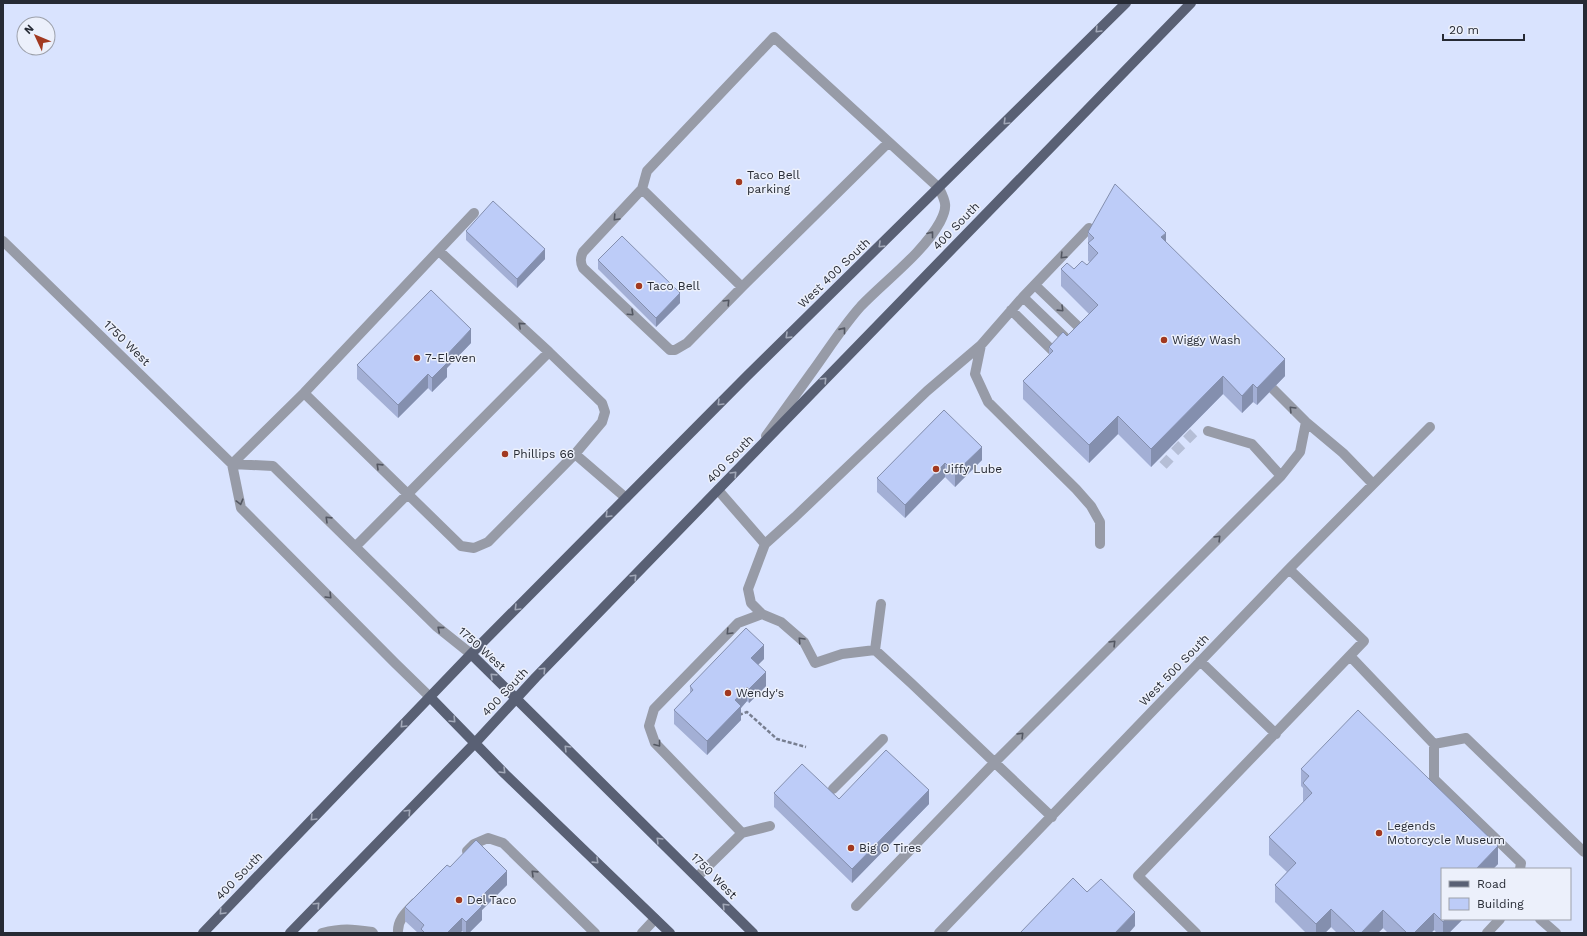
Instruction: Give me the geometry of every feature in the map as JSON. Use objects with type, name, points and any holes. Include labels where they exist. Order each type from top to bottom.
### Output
[{"type":"main road","points":[[939,188],[1126,3]]},
{"type":"main road","name":"400 South","points":[[290,933],[475,743],[516,698],[754,452],[1191,3]]},
{"type":"main road","name":"West 400 South","points":[[747,376],[939,188]]},
{"type":"main road","name":"400 South","points":[[203,933],[470,654],[747,376]]},
{"type":"main road","name":"1750 West","points":[[470,654],[753,933]]},
{"type":"main road","points":[[430,697],[475,743],[670,933]]},
{"type":"street","points":[[754,452],[834,341],[861,307],[917,251],[939,223],[946,203],[939,188],[888,143],[774,37],[647,171],[642,189],[583,252],[581,263],[583,268],[670,350],[681,347],[888,143]]},
{"type":"street","points":[[642,189],[742,287]]},
{"type":"street","points":[[430,697],[241,508],[232,464],[304,393],[474,213]]},
{"type":"street","points":[[1052,817],[875,650],[842,654],[815,663],[804,642],[781,622],[762,614],[751,603],[748,589],[765,544],[795,518],[927,391],[981,345],[1023,297],[1090,228]]},
{"type":"street","name":"1750 West","points":[[3,241],[232,464],[274,466],[436,626],[470,654]]},
{"type":"street","points":[[304,393],[461,546],[474,548],[488,542],[575,454],[602,422],[605,412],[602,403],[439,251]]},
{"type":"street","points":[[1035,285],[1086,334]]},
{"type":"street","points":[[1023,297],[1074,346]]},
{"type":"street","points":[[1011,310],[1057,356]]},
{"type":"street","points":[[981,345],[975,374],[988,402],[1076,489],[1091,506],[1100,522],[1100,544]]},
{"type":"street","points":[[356,546],[407,493],[549,352]]},
{"type":"street","points":[[1273,389],[1306,422],[1343,452],[1373,484]]},
{"type":"street","points":[[856,906],[994,763],[1281,476],[1300,452],[1306,422]]},
{"type":"street","name":"West 500 South","points":[[939,933],[1052,817],[1289,568],[1430,427]]},
{"type":"street","points":[[1208,431],[1252,444],[1281,476]]},
{"type":"street","points":[[575,454],[626,498]]},
{"type":"street","points":[[718,490],[765,544]]},
{"type":"street","points":[[1196,933],[1138,876],[1364,641],[1289,568]]},
{"type":"street","points":[[875,650],[881,604]]},
{"type":"street","points":[[742,833],[655,743],[649,726],[654,709],[738,623],[762,614]]},
{"type":"street","points":[[1350,656],[1434,744],[1434,779],[1521,864],[1520,868]]},
{"type":"street","points":[[1200,661],[1276,734]]},
{"type":"street","points":[[1434,744],[1466,738],[1584,852]]},
{"type":"street","points":[[833,790],[882,739]]},
{"type":"street","points":[[697,877],[742,833],[770,826]]},
{"type":"street","points":[[458,860],[474,844],[488,838],[503,843],[595,933]]},
{"type":"street","points":[[398,933],[398,925],[404,914],[420,898]]},
{"type":"street","points":[[642,933],[655,919]]},
{"type":"street","points":[[1487,933],[1499,920]]},
{"type":"street","points":[[1541,920],[1556,933]]},
{"type":"street","points":[[322,933],[340,928],[352,928],[373,932]]},
{"type":"path","points":[[736,716],[747,712],[777,739],[806,747]]},
{"type":"building","name":"Wiggy Wash","points":[[1115,184],[1166,233],[1161,237],[1285,359],[1257,388],[1253,384],[1242,396],[1223,376],[1151,449],[1118,416],[1089,445],[1023,381],[1053,351],[1049,347],[1063,332],[1067,336],[1098,305],[1061,269],[1067,263],[1074,269],[1082,261],[1087,265],[1098,253],[1088,243],[1094,238],[1088,232]]},
{"type":"building","points":[[493,201],[545,249],[517,279],[466,231]]},
{"type":"building","name":"Taco Bell","points":[[622,236],[680,293],[656,318],[598,260]]},
{"type":"building","name":"7-Eleven","points":[[431,290],[471,329],[443,359],[447,363],[432,378],[428,374],[398,405],[357,365]]},
{"type":"building","name":"Jiffy Lube","points":[[944,410],[982,447],[955,473],[945,463],[905,505],[877,478]]},
{"type":"building","name":"Wendy's","points":[[746,628],[764,645],[751,658],[766,672],[749,689],[747,687],[735,700],[741,706],[707,741],[674,710],[693,690],[690,686]]},
{"type":"building","name":"Legends Motorcycle Museum","points":[[1358,710],[1498,846],[1477,868],[1441,868],[1441,920],[1434,913],[1414,933],[1407,933],[1383,910],[1361,933],[1356,933],[1331,909],[1316,924],[1275,885],[1296,863],[1269,837],[1312,793],[1303,783],[1309,776],[1301,769]]},
{"type":"building","name":"Big O Tires","points":[[886,750],[929,790],[852,869],[774,793],[802,764],[839,799]]},
{"type":"building","name":"Del Taco","points":[[476,840],[507,871],[477,901],[482,906],[466,922],[462,918],[447,933],[425,933],[421,929],[424,925],[405,907],[447,865],[450,867]]},
{"type":"building","points":[[1073,878],[1087,892],[1101,879],[1135,912],[1115,933],[1020,933]]},
{"type":"tunnel","points":[[1176,422],[1197,443]]},
{"type":"tunnel","points":[[1164,434],[1185,455]]},
{"type":"tunnel","points":[[1152,448],[1173,468]]},
{"type":"place","name":"Taco Bell parking","points":[[739,182]]},
{"type":"place","name":"Taco Bell","points":[[639,286]]},
{"type":"place","name":"Wiggy Wash","points":[[1164,340]]},
{"type":"place","name":"7-Eleven","points":[[417,358]]},
{"type":"place","name":"Phillips 66","points":[[505,454]]},
{"type":"place","name":"Jiffy Lube","points":[[936,469]]},
{"type":"place","name":"Wendy's","points":[[728,693]]},
{"type":"place","name":"Legends Motorcycle Museum","points":[[1379,833]]},
{"type":"place","name":"Big O Tires","points":[[851,848]]},
{"type":"place","name":"Del Taco","points":[[459,900]]}]
